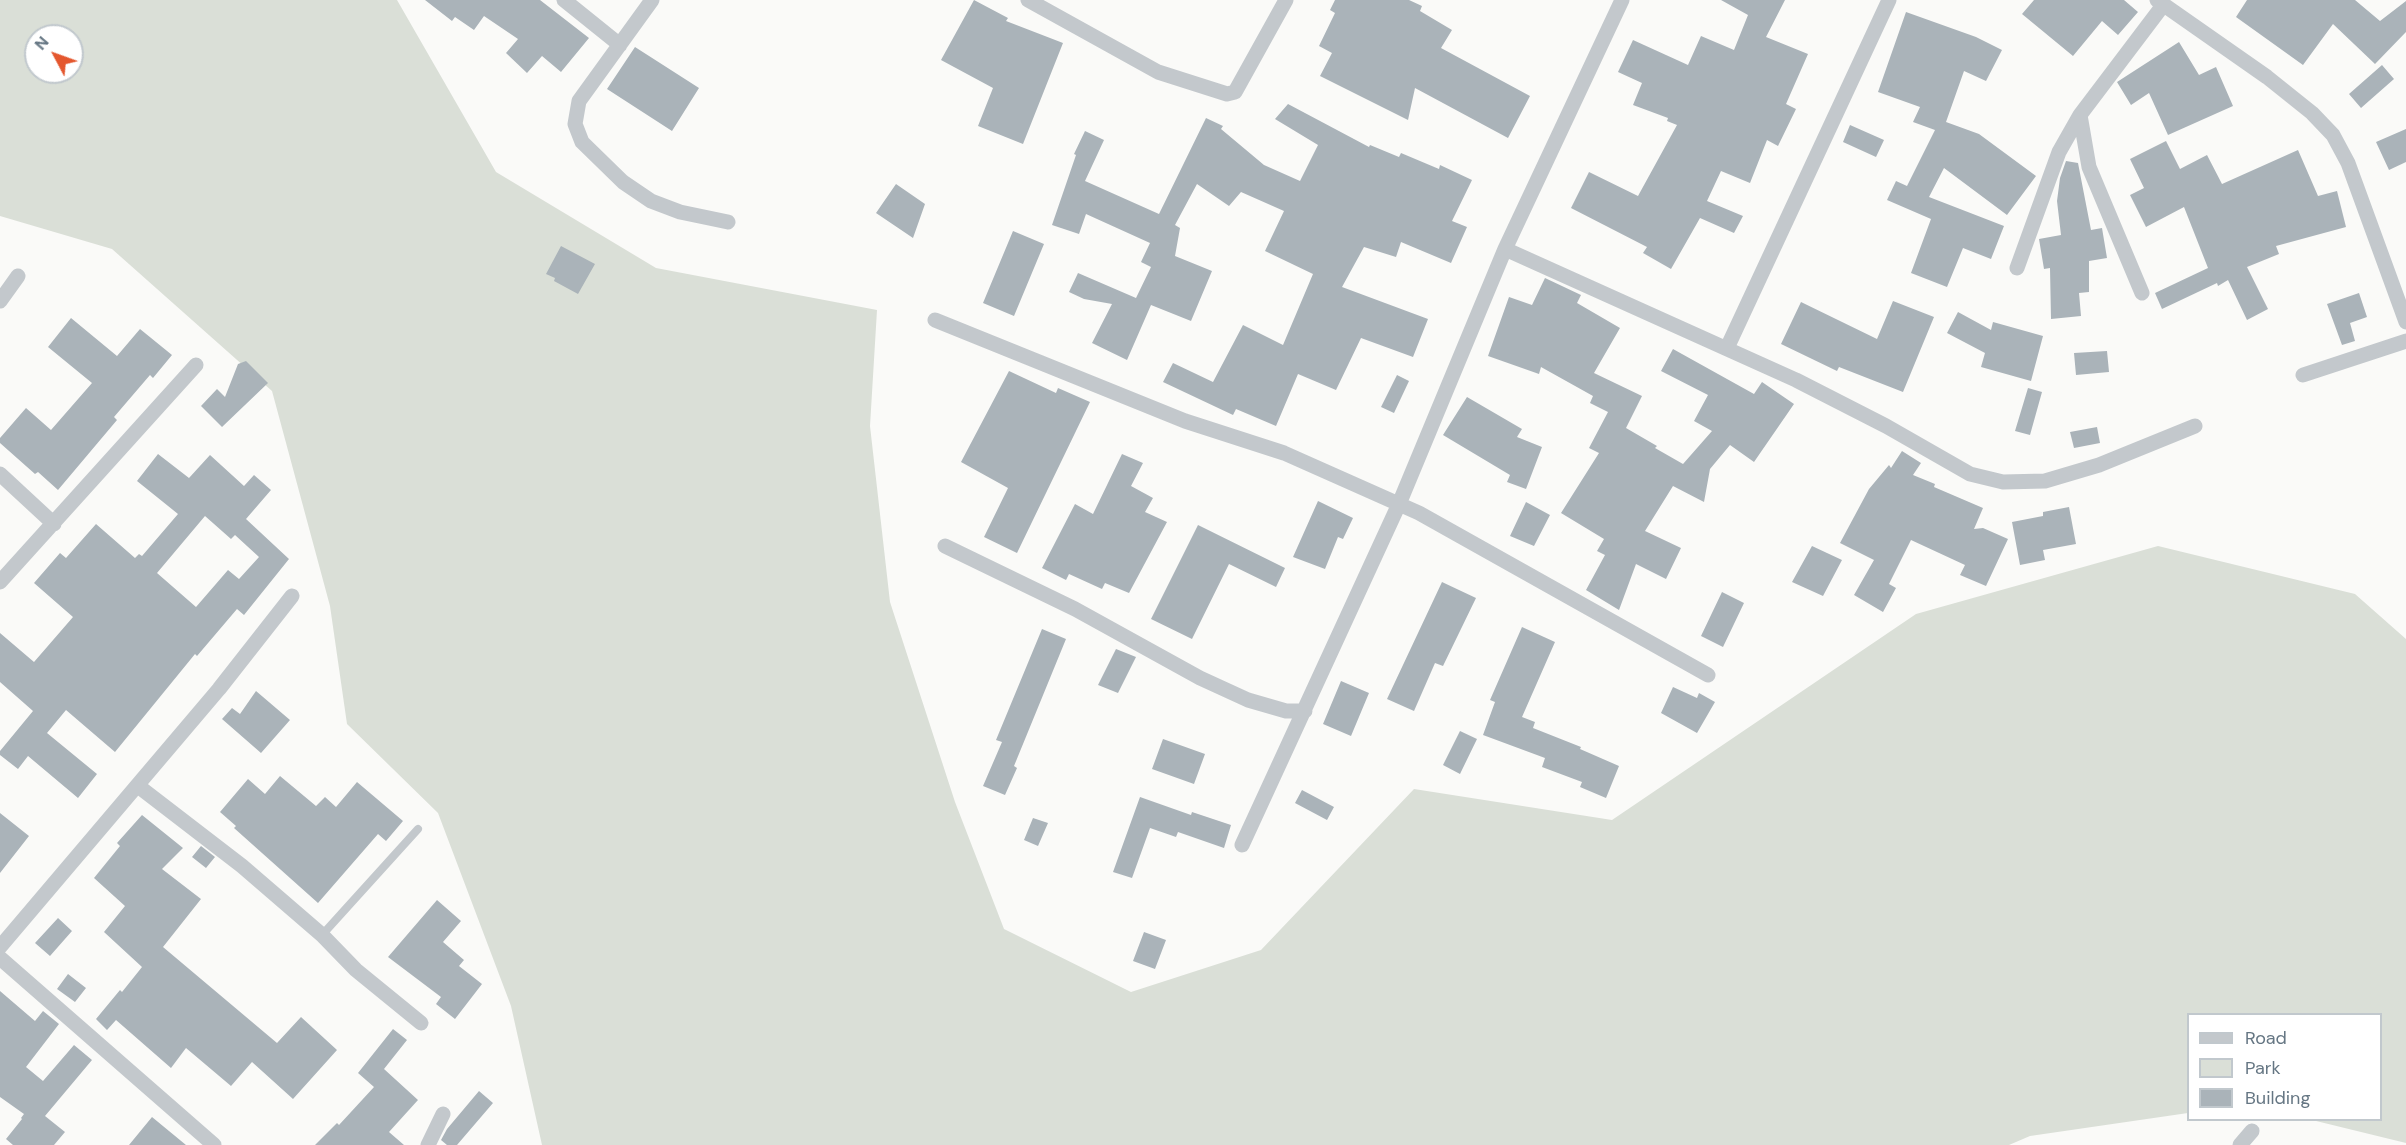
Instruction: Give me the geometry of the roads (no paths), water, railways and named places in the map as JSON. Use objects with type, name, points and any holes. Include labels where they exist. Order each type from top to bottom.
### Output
[{"type":"street","points":[[564,0],[620,45]]},
{"type":"street","points":[[652,0],[579,100],[575,124],[582,142],[623,182],[651,201],[680,212],[728,222]]},
{"type":"street","points":[[1028,0],[1158,72],[1227,94],[1235,92],[1286,0]]},
{"type":"street","points":[[1242,845],[1399,504],[1505,249],[1622,0]]},
{"type":"street","points":[[1727,348],[1889,0]]},
{"type":"street","points":[[2017,268],[2059,152],[2080,116],[2160,2],[2267,77],[2312,113],[2332,135],[2348,163],[2406,322]]},
{"type":"street","points":[[2080,116],[2089,167],[2142,293]]},
{"type":"street","points":[[1505,249],[1796,380],[1886,426],[1970,474],[2003,483],[2045,481],[2099,465],[2195,426]]},
{"type":"street","points":[[0,301],[18,276]]},
{"type":"street","points":[[935,320],[1175,417],[1284,453],[1399,504],[1462,536],[1708,675]]},
{"type":"street","points":[[2303,375],[2406,341]]},
{"type":"street","points":[[0,582],[196,365]]},
{"type":"street","points":[[0,474],[54,524]]},
{"type":"street","points":[[945,546],[1075,609],[1200,678],[1248,700],[1286,711],[1305,711]]},
{"type":"street","points":[[0,947],[219,689],[292,596]]},
{"type":"street","points":[[138,786],[242,866],[322,935],[364,977],[421,1023]]},
{"type":"street","points":[[0,958],[214,1145]]},
{"type":"street","points":[[428,1145],[443,1114]]},
{"type":"street","points":[[2240,1145],[2252,1131]]},
{"type":"lane","points":[[322,935],[418,830]]}]
